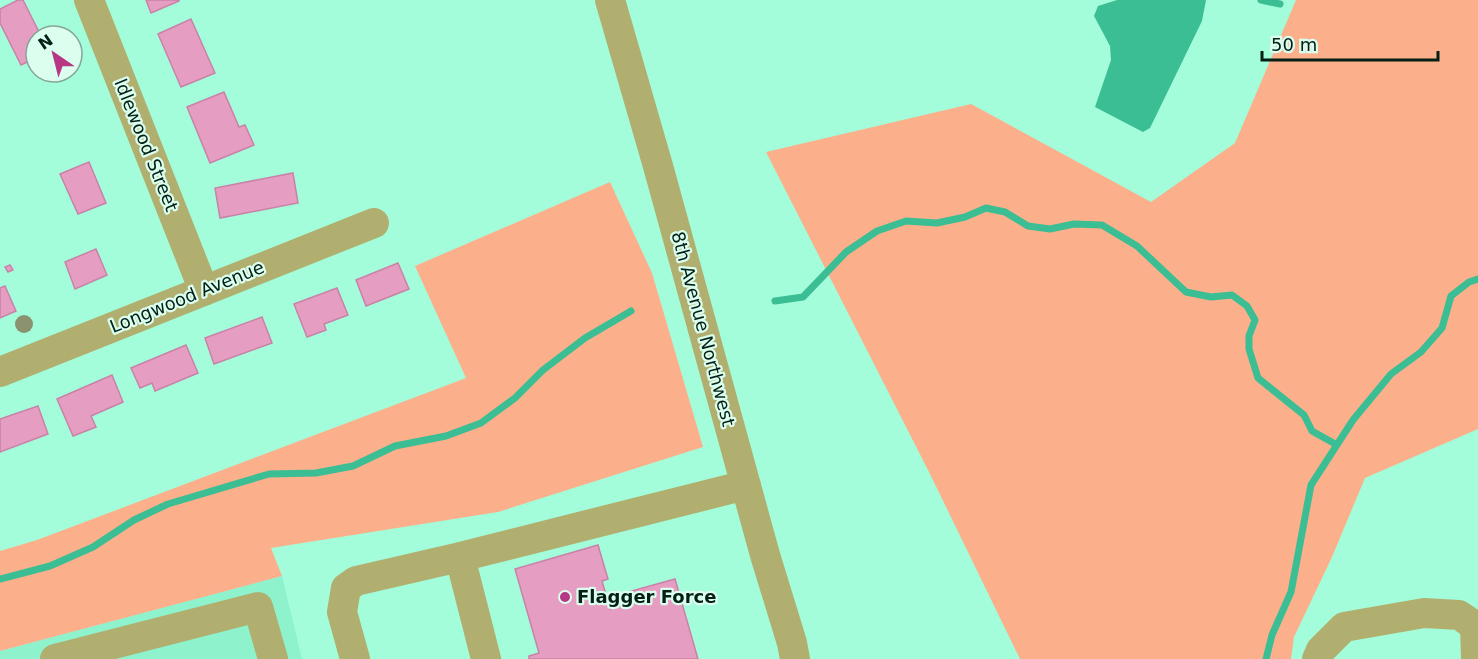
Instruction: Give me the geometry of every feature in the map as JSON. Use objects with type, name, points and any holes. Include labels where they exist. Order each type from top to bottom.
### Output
[{"type":"street","name":"Idlewood Street","points":[[89,0],[204,291]]},
{"type":"street","name":"8th Avenue Northwest","points":[[610,0],[795,659]]},
{"type":"street","name":"Longwood Avenue","points":[[0,372],[374,223]]},
{"type":"street","points":[[355,659],[342,612],[346,588],[356,581],[746,485]]},
{"type":"street","points":[[460,557],[486,659]]},
{"type":"street","points":[[55,659],[258,607],[273,659]]},
{"type":"street","points":[[1317,659],[1321,650],[1344,627],[1424,613],[1459,615],[1474,626],[1476,659]]},
{"type":"shaded area","points":[[1117,0],[1206,0],[1202,21],[1150,128],[1143,132],[1095,107],[1111,60],[1110,46],[1094,16],[1098,6]]},
{"type":"shaded area","points":[[1296,0],[1478,0],[1478,429],[1365,478],[1332,557],[1294,637],[1291,659],[1020,659],[930,474],[766,152],[971,104],[1151,202],[1235,143]]},
{"type":"shaded area","points":[[610,182],[652,273],[703,447],[498,512],[271,548],[282,576],[0,651],[0,551],[37,540],[466,378],[415,266]]},
{"type":"shaded area","points":[[282,576],[302,659],[0,659],[0,651]]},
{"type":"building","points":[[18,0],[23,0],[35,24],[24,24],[24,64],[21,65],[0,23],[0,9]]},
{"type":"building","points":[[146,0],[179,0],[179,1],[151,13]]},
{"type":"building","points":[[191,19],[215,73],[181,87],[158,34]]},
{"type":"building","points":[[224,92],[239,127],[245,125],[254,145],[210,163],[187,107]]},
{"type":"building","points":[[89,162],[106,203],[78,214],[60,174]]},
{"type":"building","points":[[293,173],[298,203],[220,218],[215,188]]},
{"type":"building","points":[[96,249],[107,275],[75,289],[65,262]]},
{"type":"building","points":[[398,263],[409,289],[366,306],[356,280]]},
{"type":"building","points":[[10,265],[13,270],[8,272],[5,267]]},
{"type":"building","points":[[5,286],[16,311],[0,318],[0,288]]},
{"type":"building","points":[[337,288],[348,315],[324,324],[326,330],[307,337],[294,304]]},
{"type":"building","points":[[262,317],[272,343],[214,364],[205,338]]},
{"type":"building","points":[[186,345],[198,373],[155,391],[152,383],[140,388],[131,368]]},
{"type":"building","points":[[112,375],[123,402],[91,416],[96,427],[73,436],[57,399]]},
{"type":"building","points":[[38,406],[48,434],[0,452],[0,419]]},
{"type":"building","name":"Flagger Force","points":[[598,545],[608,579],[602,581],[610,609],[631,603],[628,592],[675,579],[698,659],[529,659],[529,656],[539,653],[515,569]]},
{"type":"waterway","points":[[1261,0],[1280,4]]},
{"type":"waterway","points":[[775,301],[803,297],[846,252],[877,231],[906,221],[937,223],[965,217],[986,208],[1005,212],[1028,226],[1050,229],[1074,224],[1102,225],[1137,246],[1186,292],[1211,297],[1232,295],[1247,306],[1255,320],[1249,336],[1249,349],[1258,378],[1304,415],[1312,431],[1337,445]]},
{"type":"waterway","points":[[1266,659],[1272,635],[1291,592],[1311,485],[1353,420],[1391,374],[1421,352],[1442,328],[1451,296],[1469,282],[1478,279]]},
{"type":"waterway","points":[[0,579],[50,566],[93,547],[134,520],[168,504],[269,474],[316,473],[353,466],[395,446],[446,436],[481,423],[515,398],[543,370],[585,338],[631,311]]},
{"type":"place","name":"Flagger Force","points":[[565,597]]}]
